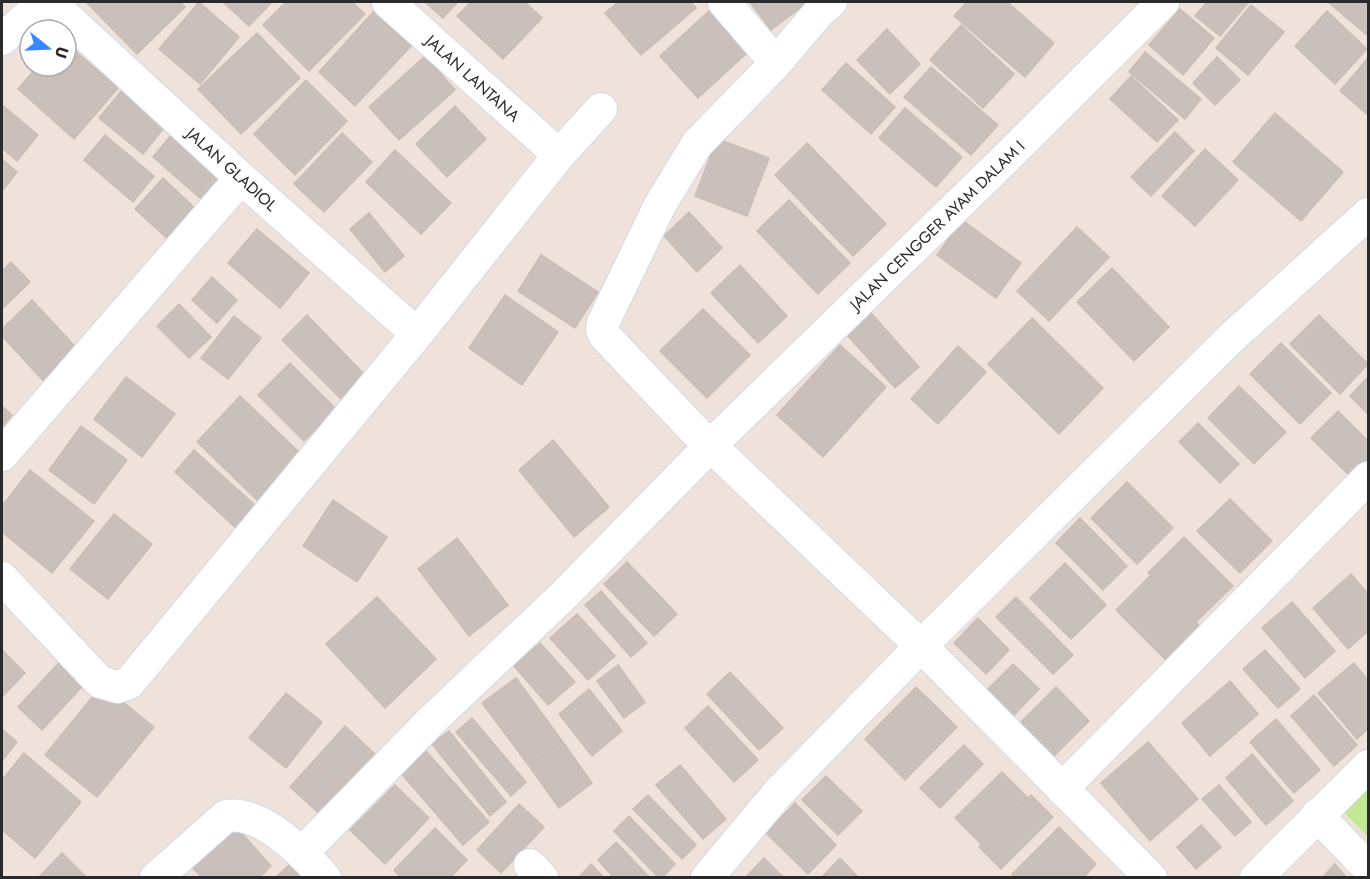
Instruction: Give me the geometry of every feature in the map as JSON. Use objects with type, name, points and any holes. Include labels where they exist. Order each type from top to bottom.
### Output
[{"type":"street","points":[[2,39],[44,2]]},
{"type":"street","name":"JALAN GLADIOL","points":[[50,2],[241,178],[417,334]]},
{"type":"street","name":"JALAN LANTANA","points":[[388,2],[559,155]]},
{"type":"street","points":[[724,2],[776,63]]},
{"type":"street","points":[[831,2],[698,144],[660,205],[603,323],[602,330],[605,336],[710,446],[921,646],[1151,878]]},
{"type":"street","name":"JALAN CENGGER AYAM DALAM I","points":[[303,852],[429,722],[564,594],[710,446],[1163,2]]},
{"type":"street","points":[[2,578],[100,682],[120,687],[129,682],[417,334],[559,155],[601,109]]},
{"type":"street","points":[[2,455],[241,178]]},
{"type":"street","points":[[707,878],[778,793],[921,646],[1229,340],[1368,214]]},
{"type":"street","points":[[1062,789],[1368,478]]},
{"type":"street","points":[[1256,878],[1368,766]]},
{"type":"street","points":[[1317,815],[1368,868]]},
{"type":"street","points":[[156,878],[225,816],[244,816],[256,821],[303,852],[325,878]]},
{"type":"green space","points":[[1368,778],[1368,837],[1338,806]]},
{"type":"building","points":[[180,2],[185,7],[137,54],[87,3]]},
{"type":"building","points":[[199,2],[239,37],[200,84],[159,49]]},
{"type":"building","points":[[223,2],[272,2],[249,26]]},
{"type":"building","points":[[286,2],[352,2],[365,14],[309,71],[263,25]]},
{"type":"building","points":[[425,2],[458,2],[443,18]]},
{"type":"building","points":[[471,2],[525,2],[542,18],[503,59],[457,16]]},
{"type":"building","points":[[618,2],[691,2],[696,8],[641,55],[605,13]]},
{"type":"building","points":[[750,2],[808,2],[771,30]]},
{"type":"building","points":[[967,2],[1007,2],[1054,43],[1025,77],[954,16]]},
{"type":"building","points":[[1207,2],[1249,2],[1220,36],[1195,16]]},
{"type":"building","points":[[1328,2],[1368,2],[1368,36]]},
{"type":"building","points":[[1251,5],[1284,32],[1248,75],[1216,48]]},
{"type":"building","points":[[1180,9],[1214,38],[1183,75],[1149,45]]},
{"type":"building","points":[[710,10],[748,52],[698,98],[660,56]]},
{"type":"building","points":[[374,11],[411,46],[355,106],[319,72]]},
{"type":"building","points":[[1327,11],[1367,49],[1335,84],[1295,46]]},
{"type":"building","points":[[961,25],[1014,74],[983,108],[930,60]]},
{"type":"building","points":[[887,29],[920,64],[890,94],[857,60]]},
{"type":"building","points":[[257,33],[300,78],[241,134],[198,89]]},
{"type":"building","points":[[1145,52],[1201,99],[1185,119],[1129,72]]},
{"type":"building","points":[[78,53],[118,88],[74,139],[18,89],[28,78],[78,78]]},
{"type":"building","points":[[425,56],[455,90],[399,140],[369,107]]},
{"type":"building","points":[[1217,57],[1240,80],[1215,105],[1193,83]]},
{"type":"building","points":[[1368,58],[1368,115],[1340,91]]},
{"type":"building","points":[[846,63],[895,107],[871,134],[822,90]]},
{"type":"building","points":[[931,67],[998,125],[971,155],[904,97]]},
{"type":"building","points":[[1131,76],[1178,120],[1157,142],[1110,99]]},
{"type":"building","points":[[306,80],[347,121],[295,175],[254,134]]},
{"type":"building","points":[[123,89],[167,124],[143,154],[99,118]]},
{"type":"building","points":[[2,105],[38,135],[17,161],[2,148]]},
{"type":"building","points":[[455,106],[486,139],[447,177],[416,144]]},
{"type":"building","points":[[905,108],[962,157],[936,187],[879,138]]},
{"type":"building","points":[[1275,113],[1343,172],[1301,221],[1233,162]]},
{"type":"building","points":[[1175,132],[1194,151],[1151,196],[1131,177]]},
{"type":"building","points":[[342,133],[372,162],[324,212],[294,184]]},
{"type":"building","points":[[172,134],[221,177],[201,199],[153,157]]},
{"type":"building","points":[[105,135],[154,176],[133,202],[84,160]]},
{"type":"building","points":[[717,139],[769,158],[747,216],[695,196]]},
{"type":"building","points":[[807,143],[886,224],[853,256],[775,175]]},
{"type":"building","points":[[1205,149],[1238,180],[1195,226],[1162,196]]},
{"type":"building","points":[[395,150],[451,203],[421,234],[366,182]]},
{"type":"building","points":[[2,159],[17,172],[2,191]]},
{"type":"building","points":[[163,178],[201,214],[173,244],[135,209]]},
{"type":"building","points":[[789,200],[850,263],[818,294],[757,231]]},
{"type":"building","points":[[689,212],[722,248],[697,272],[664,236]]},
{"type":"building","points":[[369,213],[404,256],[385,272],[350,229]]},
{"type":"building","points":[[962,220],[1021,263],[996,298],[937,255]]},
{"type":"building","points":[[1077,227],[1109,257],[1049,321],[1017,291]]},
{"type":"building","points":[[257,229],[309,273],[280,308],[228,263]]},
{"type":"building","points":[[541,255],[598,292],[575,328],[518,291]]},
{"type":"building","points":[[11,262],[30,282],[2,309],[2,271]]},
{"type":"building","points":[[740,265],[787,316],[758,343],[711,293]]},
{"type":"building","points":[[1112,268],[1169,327],[1134,361],[1077,302]]},
{"type":"building","points":[[212,277],[237,300],[217,323],[192,300]]},
{"type":"building","points":[[505,295],[558,332],[522,385],[469,348]]},
{"type":"building","points":[[32,300],[82,354],[48,386],[2,336],[2,329]]},
{"type":"building","points":[[179,304],[211,337],[189,358],[157,326]]},
{"type":"building","points":[[703,309],[750,355],[707,398],[660,351]]},
{"type":"building","points":[[871,313],[919,367],[895,388],[847,335]]},
{"type":"building","points":[[307,315],[365,375],[341,399],[282,340]]},
{"type":"building","points":[[1319,315],[1368,364],[1340,394],[1290,344]]},
{"type":"building","points":[[234,316],[261,338],[228,379],[201,358]]},
{"type":"building","points":[[1032,318],[1103,388],[1059,434],[988,364]]},
{"type":"building","points":[[1281,343],[1331,393],[1300,424],[1250,374]]},
{"type":"building","points":[[840,345],[886,387],[858,418],[812,376]]},
{"type":"building","points":[[958,346],[986,372],[938,424],[911,399]]},
{"type":"building","points":[[290,363],[336,409],[304,441],[258,395]]},
{"type":"building","points":[[812,376],[858,418],[823,457],[777,415]]},
{"type":"building","points":[[126,377],[175,414],[142,457],[94,419]]},
{"type":"building","points":[[1368,377],[1368,414],[1350,396]]},
{"type":"building","points":[[1239,386],[1286,432],[1254,464],[1208,418]]},
{"type":"building","points":[[240,396],[301,454],[257,500],[197,442]]},
{"type":"building","points":[[2,406],[12,415],[2,427]]},
{"type":"building","points":[[1338,411],[1368,441],[1368,462],[1352,478],[1311,438]]},
{"type":"building","points":[[1198,423],[1239,464],[1220,483],[1179,442]]},
{"type":"building","points":[[81,426],[127,460],[94,504],[49,470]]},
{"type":"building","points":[[553,440],[609,507],[574,537],[519,470]]},
{"type":"building","points":[[194,450],[257,507],[237,529],[175,472]]},
{"type":"building","points":[[30,470],[94,521],[52,573],[2,532],[2,506]]},
{"type":"building","points":[[1127,482],[1173,528],[1137,564],[1091,518]]},
{"type":"building","points":[[1230,499],[1272,541],[1240,573],[1197,531]]},
{"type":"building","points":[[333,500],[387,537],[357,582],[303,546]]},
{"type":"building","points":[[114,514],[152,544],[108,599],[70,569]]},
{"type":"building","points":[[1080,518],[1127,566],[1103,590],[1056,543]]},
{"type":"building","points":[[1184,537],[1233,586],[1196,622],[1148,573]]},
{"type":"building","points":[[457,538],[508,605],[469,636],[418,569]]},
{"type":"building","points":[[627,562],[677,614],[654,636],[604,584]]},
{"type":"building","points":[[1065,563],[1106,605],[1071,639],[1030,598]]},
{"type":"building","points":[[1351,574],[1368,594],[1368,631],[1348,649],[1313,608]]},
{"type":"building","points":[[1150,576],[1200,626],[1166,660],[1116,610]]},
{"type":"building","points":[[601,591],[647,643],[631,657],[585,605]]},
{"type":"building","points":[[377,597],[436,659],[385,708],[326,644]]},
{"type":"building","points":[[1016,597],[1073,655],[1053,674],[996,617]]},
{"type":"building","points":[[1292,602],[1335,651],[1305,678],[1262,628]]},
{"type":"building","points":[[577,614],[615,656],[588,680],[550,638]]},
{"type":"building","points":[[978,618],[1009,650],[986,674],[954,643]]},
{"type":"building","points":[[540,643],[575,682],[548,705],[514,666]]},
{"type":"building","points":[[2,650],[25,673],[2,697]]},
{"type":"building","points":[[1265,650],[1300,689],[1278,708],[1243,669]]},
{"type":"building","points":[[65,656],[89,679],[42,730],[18,707]]},
{"type":"building","points":[[1354,663],[1368,680],[1368,729],[1357,739],[1318,693]]},
{"type":"building","points":[[1013,664],[1039,689],[1013,716],[987,690]]},
{"type":"building","points":[[618,665],[645,702],[624,718],[597,681]]},
{"type":"building","points":[[730,672],[783,728],[759,750],[707,694]]},
{"type":"building","points":[[516,678],[563,742],[529,766],[482,703]]},
{"type":"building","points":[[1230,681],[1258,714],[1210,756],[1182,723]]},
{"type":"building","points":[[102,685],[154,727],[97,797],[45,755]]},
{"type":"building","points":[[916,687],[957,727],[905,780],[865,739]]},
{"type":"building","points":[[1056,687],[1089,721],[1049,761],[1016,727]]},
{"type":"building","points":[[589,689],[622,731],[592,756],[559,714]]},
{"type":"building","points":[[286,693],[322,722],[286,768],[249,738]]},
{"type":"building","points":[[1314,695],[1357,745],[1334,766],[1291,716]]},
{"type":"building","points":[[708,706],[758,760],[734,782],[685,728]]},
{"type":"building","points":[[472,718],[526,782],[511,796],[456,732]]},
{"type":"building","points":[[1276,719],[1320,770],[1294,793],[1250,742]]},
{"type":"building","points":[[345,726],[378,757],[323,817],[290,787]]},
{"type":"building","points":[[2,729],[17,742],[2,761]]},
{"type":"building","points":[[449,731],[506,802],[490,816],[432,744]]},
{"type":"building","points":[[563,742],[592,783],[559,808],[529,766]]},
{"type":"building","points":[[1148,742],[1198,799],[1150,841],[1101,783]]},
{"type":"building","points":[[964,745],[983,764],[940,808],[920,788]]},
{"type":"building","points":[[425,750],[489,822],[463,845],[400,772]]},
{"type":"building","points":[[24,753],[81,802],[35,858],[2,830],[2,780]]},
{"type":"building","points":[[1252,754],[1293,801],[1266,825],[1226,778]]},
{"type":"building","points":[[680,765],[726,819],[703,839],[656,785]]},
{"type":"building","points":[[1002,772],[1028,798],[981,844],[955,818]]},
{"type":"building","points":[[826,776],[862,811],[838,835],[802,800]]},
{"type":"building","points":[[395,785],[429,818],[385,864],[350,830]]},
{"type":"building","points":[[1219,785],[1251,822],[1235,836],[1202,799]]},
{"type":"building","points":[[648,795],[696,845],[682,859],[633,809]]},
{"type":"building","points":[[1031,795],[1053,817],[1001,869],[979,847]]},
{"type":"building","points":[[795,803],[836,845],[808,874],[766,833]]},
{"type":"building","points":[[519,804],[544,827],[501,873],[477,850]]},
{"type":"building","points":[[629,816],[675,864],[662,878],[659,878],[614,831]]},
{"type":"building","points":[[1201,825],[1221,847],[1196,869],[1177,847]]},
{"type":"building","points":[[1059,827],[1096,864],[1083,878],[1015,878],[1012,874]]},
{"type":"building","points":[[237,828],[271,866],[259,878],[202,878],[193,868]]},
{"type":"building","points":[[435,828],[467,860],[450,878],[401,878],[394,870]]},
{"type":"building","points":[[616,842],[650,878],[614,878],[598,860]]},
{"type":"building","points":[[62,853],[87,878],[38,878]]},
{"type":"building","points":[[299,856],[318,878],[275,878]]},
{"type":"building","points":[[764,858],[784,878],[745,878]]},
{"type":"building","points":[[840,858],[859,878],[821,878]]},
{"type":"building","points":[[591,864],[604,878],[578,878]]},
{"type":"building","points":[[1335,864],[1347,878],[1322,878]]}]
